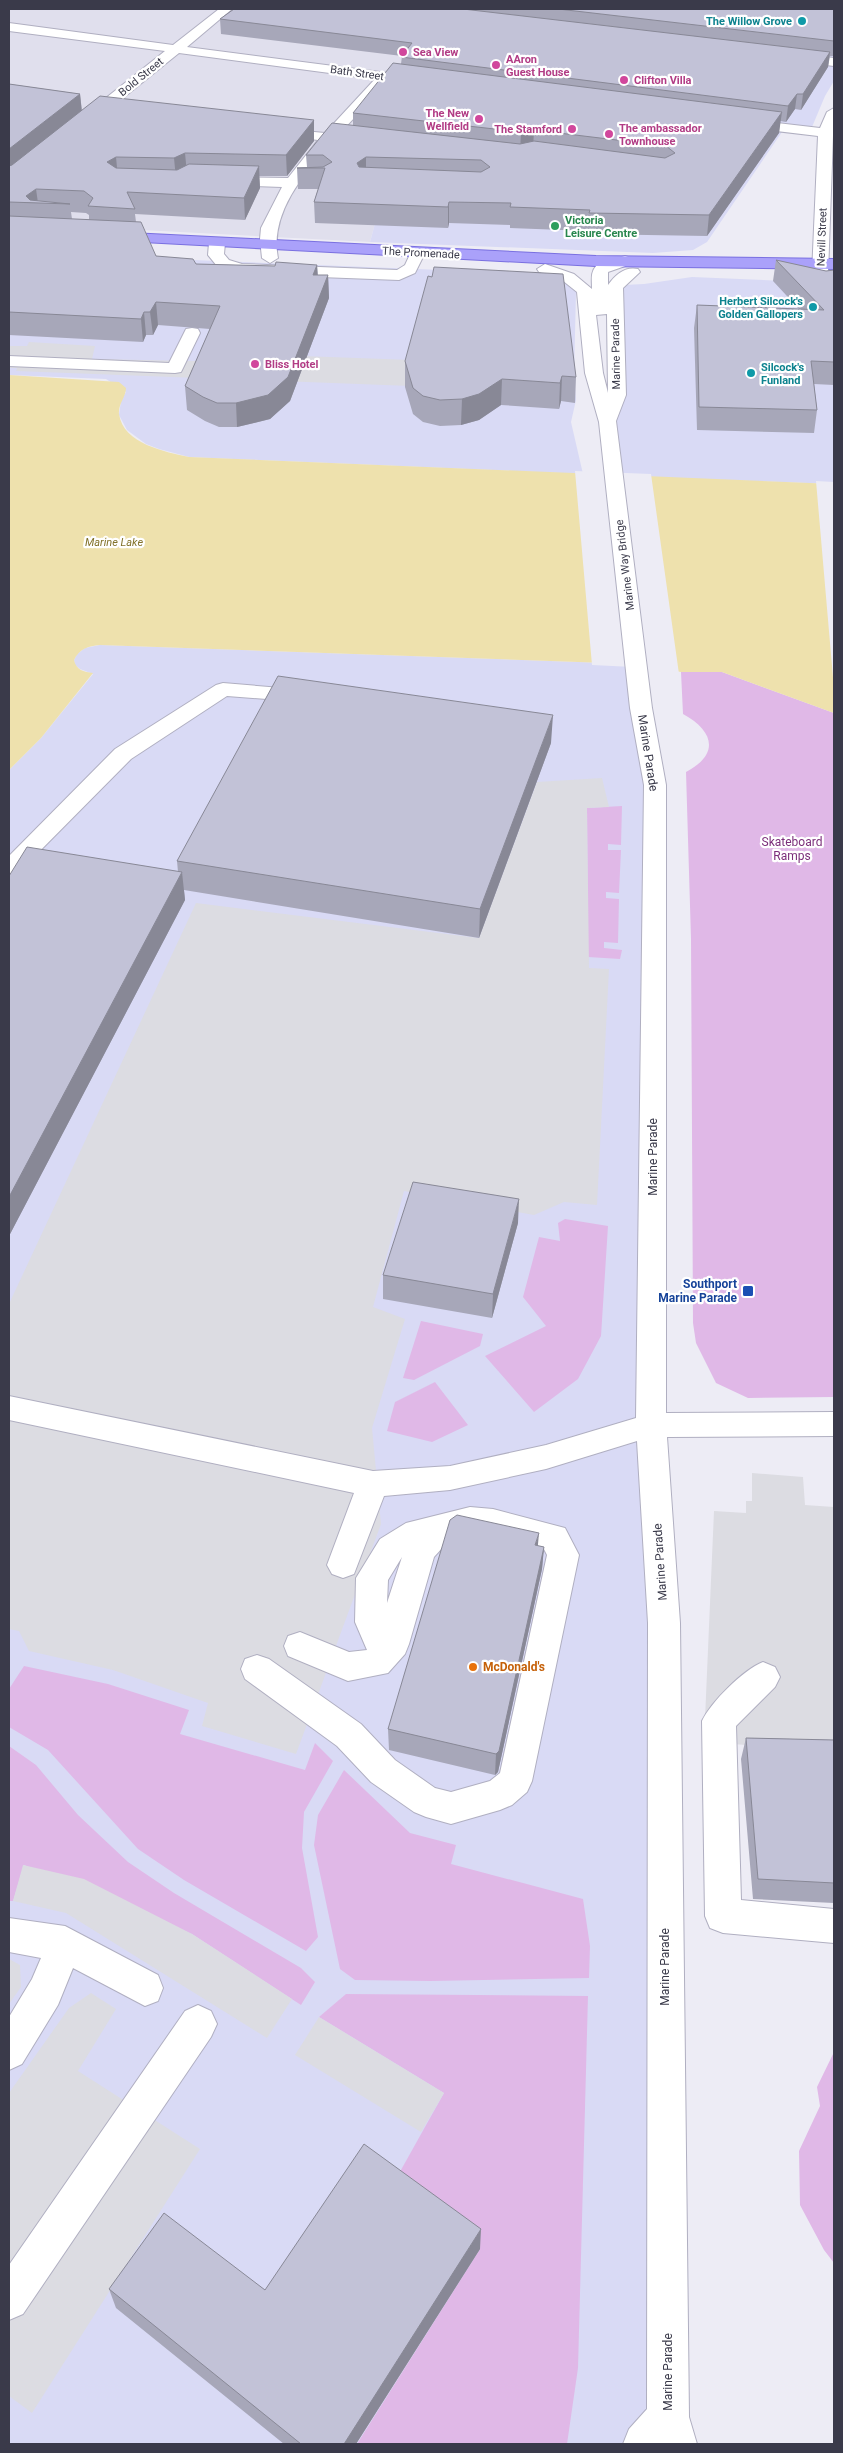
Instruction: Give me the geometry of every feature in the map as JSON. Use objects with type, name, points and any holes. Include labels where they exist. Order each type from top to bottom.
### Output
[{"type":"main road","name":"The Promenade","points":[[100,241],[216,249],[613,266],[827,269]]},
{"type":"main road","name":"The Promenade","points":[[268,251],[342,267]]},
{"type":"main road","name":"The Promenade","points":[[416,258],[545,269],[613,266]]},
{"type":"street","name":"Bold Street","points":[[77,128],[226,9]]},
{"type":"street","name":"Bath Street","points":[[9,27],[434,83]]},
{"type":"street","points":[[773,55],[834,62]]},
{"type":"street","points":[[268,251],[269,228],[292,182],[385,77]]},
{"type":"street","points":[[81,108],[118,113]]},
{"type":"street","name":"Nevill Street","points":[[827,269],[830,161],[825,134],[834,112]]},
{"type":"street","points":[[726,121],[825,134]]},
{"type":"street","points":[[262,130],[368,142]]},
{"type":"street","points":[[206,180],[308,182]]},
{"type":"street","points":[[216,249],[223,264],[240,269],[342,267],[399,275],[408,272],[416,258]]},
{"type":"street","name":"Marine Parade","points":[[594,373],[604,353],[613,266]]},
{"type":"street","name":"Marine Parade","points":[[608,422],[617,395],[616,304],[613,291],[618,281],[613,266]]},
{"type":"street","name":"Marine Parade","points":[[545,269],[568,278],[585,290],[594,373],[608,422]]},
{"type":"street","points":[[9,361],[175,368],[192,334]]},
{"type":"street","name":"Marine Way Bridge","points":[[608,422],[641,708]]},
{"type":"street","points":[[9,869],[122,754],[223,689],[325,699]]},
{"type":"street","name":"Marine Parade","points":[[641,708],[655,786],[651,1425],[664,1623],[663,2435]]},
{"type":"street","points":[[9,1408],[373,1484],[460,1476],[546,1457],[651,1425],[834,1424]]},
{"type":"street","points":[[343,1565],[373,1484]]},
{"type":"street","points":[[256,1669],[349,1735],[383,1771],[426,1801],[451,1808],[500,1794],[515,1781],[563,1555],[554,1537],[493,1522],[470,1520],[442,1526],[420,1551],[400,1611],[393,1644],[376,1663],[348,1667],[300,1646]]},
{"type":"street","points":[[763,1677],[719,1721],[723,1916],[834,1926]]},
{"type":"street","points":[[9,1935],[65,1944],[145,1988]]},
{"type":"street","points":[[9,2051],[45,1992],[65,1944]]},
{"type":"street","points":[[9,2300],[198,2024]]},
{"type":"shaded area","points":[[9,9],[376,9],[722,51],[384,190],[370,242],[9,223]]},
{"type":"shaded area","points":[[834,9],[834,81],[825,96],[812,127],[782,132],[707,242],[693,250],[653,253],[370,242],[384,190]]},
{"type":"shaded area","points":[[9,250],[193,260],[540,274],[563,280],[574,288],[576,292],[574,376],[576,400],[571,422],[583,474],[189,457],[146,444],[127,430],[119,415],[121,400],[126,392],[106,379],[9,375]]},
{"type":"shaded area","points":[[692,277],[834,283],[834,484],[617,476],[608,422],[615,304],[624,285]]},
{"type":"shaded area","points":[[29,342],[95,346],[92,359],[194,361],[248,354],[494,363],[489,389],[16,371],[17,368],[9,368],[9,346],[27,346]]},
{"type":"shaded area","points":[[100,645],[634,664],[655,785],[668,2417],[644,2444],[9,2444],[9,770],[41,738],[93,674],[75,665],[74,660],[77,654],[85,648]]},
{"type":"shaded area","points":[[602,778],[609,807],[587,808],[589,968],[609,969],[597,1205],[564,1202],[534,1215],[404,1191],[373,1307],[405,1319],[372,1428],[381,1524],[296,1754],[202,1726],[208,1703],[113,1670],[29,1651],[19,1631],[9,1629],[9,1304],[196,903],[479,938],[537,782]]},
{"type":"shaded area","points":[[752,1473],[803,1477],[805,1505],[834,1507],[834,1751],[704,1742],[714,1511],[746,1513],[746,1501],[752,1501]]},
{"type":"shaded area","points":[[23,1865],[84,1879],[192,1934],[292,1999],[267,2038],[66,1913],[13,1901]]},
{"type":"shaded area","points":[[9,1959],[20,1965],[21,1987],[9,2004]]},
{"type":"shaded area","points":[[91,1993],[116,2009],[78,2071],[200,2149],[32,2413],[9,2396],[9,2093],[69,2008]]},
{"type":"shaded area","points":[[319,2017],[444,2093],[421,2132],[295,2055]]},
{"type":"green space","name":"Skateboard Ramps","points":[[681,672],[722,672],[834,713],[834,1397],[748,1398],[716,1383],[696,1343],[693,1323],[691,939],[686,772],[704,758],[709,743],[707,735],[701,728],[683,714]]},
{"type":"green space","points":[[622,806],[621,845],[608,844],[608,850],[621,850],[619,893],[606,892],[606,898],[619,899],[618,943],[604,942],[604,948],[622,950],[620,959],[588,957],[587,808]]},
{"type":"green space","points":[[565,1219],[608,1226],[601,1336],[578,1379],[534,1412],[485,1356],[546,1326],[523,1297],[539,1237],[560,1241],[558,1223]]},
{"type":"green space","points":[[421,1321],[483,1334],[480,1346],[414,1380],[403,1378]]},
{"type":"green space","points":[[435,1382],[468,1425],[432,1442],[387,1431],[395,1402]]},
{"type":"green space","points":[[24,1666],[108,1684],[189,1710],[180,1734],[305,1770],[315,1743],[333,1761],[304,1812],[302,1848],[318,1937],[306,1951],[184,1880],[138,1849],[48,1750],[9,1727],[9,1689]]},
{"type":"green space","points":[[9,1746],[36,1765],[78,1815],[128,1862],[174,1893],[301,1968],[315,1982],[301,2005],[192,1934],[24,1865],[13,1901],[9,1901]]},
{"type":"green space","points":[[344,1770],[410,1833],[456,1845],[451,1864],[583,1899],[590,1946],[589,1978],[430,1981],[355,1980],[340,1969],[314,1845],[318,1815]]},
{"type":"green space","points":[[346,1994],[588,1996],[578,2368],[567,2444],[357,2444],[480,2249],[392,2186],[444,2093],[319,2017]]},
{"type":"green space","points":[[834,2052],[834,2263],[824,2250],[800,2205],[799,2151],[820,2106],[817,2087]]},
{"type":"water","name":"Marine Lake","points":[[9,375],[119,382],[126,388],[119,414],[122,424],[128,433],[147,445],[189,457],[834,484],[834,713],[722,672],[681,672],[634,664],[100,645],[92,646],[78,653],[74,660],[75,663],[84,671],[93,673],[41,738],[9,770]]},
{"type":"pier","points":[[575,471],[651,474],[679,674],[633,667],[592,665]]},
{"type":"pier","points":[[816,481],[834,482],[834,689]]},
{"type":"building","points":[[234,9],[463,9],[830,52],[803,94],[797,94],[788,106],[401,57],[412,43],[220,19]]},
{"type":"building","points":[[558,9],[834,9],[834,41]]},
{"type":"building","points":[[393,63],[782,112],[709,215],[589,213],[590,210],[510,207],[511,203],[449,202],[448,207],[314,202],[325,168],[297,168],[323,167],[332,162],[323,155],[306,155],[332,123],[520,144],[534,141],[665,158],[675,153],[666,146],[534,130],[521,132],[353,113]],"holes":[[[366,157],[481,160],[490,167],[481,172],[359,167],[357,163]]]},
{"type":"building","points":[[9,84],[80,94],[9,149]]},
{"type":"building","points":[[100,96],[314,120],[286,155],[185,153],[174,158],[116,157],[107,162],[116,168],[177,170],[189,164],[259,166],[244,198],[127,192],[135,209],[88,206],[93,198],[84,191],[36,189],[26,196],[30,200],[70,204],[9,202],[9,166]]},
{"type":"building","points":[[9,216],[141,222],[156,256],[193,259],[196,264],[275,266],[276,262],[317,265],[313,275],[328,275],[288,377],[268,395],[236,403],[217,403],[185,386],[220,306],[156,302],[150,312],[144,312],[141,319],[9,312]]},
{"type":"building","name":"Silcock's Funland","points":[[776,260],[826,271],[834,270],[834,362],[811,361],[817,410],[699,407],[697,305],[824,310]]},
{"type":"building","points":[[434,267],[563,274],[576,377],[562,376],[560,383],[502,379],[479,394],[462,399],[440,400],[423,396],[413,388],[405,361],[428,276],[432,277]]},
{"type":"building","points":[[278,676],[553,715],[480,909],[177,861]]},
{"type":"building","points":[[27,847],[182,872],[9,1197],[9,876]]},
{"type":"building","points":[[413,1182],[519,1199],[493,1294],[383,1275]]},
{"type":"building","name":"McDonald's","points":[[457,1515],[539,1533],[535,1545],[544,1547],[499,1751],[496,1754],[388,1729],[450,1520]]},
{"type":"building","points":[[746,1738],[834,1740],[834,1883],[758,1879]]},
{"type":"building","points":[[364,2144],[481,2229],[344,2444],[301,2444],[109,2289],[164,2213],[265,2290]]},
{"type":"place","name":"The Willow Grove","points":[[802,21]]},
{"type":"place","name":"Sea View","points":[[403,52]]},
{"type":"place","name":"AAron Guest House","points":[[496,65]]},
{"type":"place","name":"Clifton Villa","points":[[624,80]]},
{"type":"place","name":"The New Wellfield","points":[[479,119]]},
{"type":"place","name":"The Stamford","points":[[572,129]]},
{"type":"place","name":"The ambassador Townhouse","points":[[609,134]]},
{"type":"place","name":"Victoria Leisure Centre","points":[[555,226]]},
{"type":"place","name":"Herbert Silcock's Golden Gallopers","points":[[813,307]]},
{"type":"place","name":"Bliss Hotel","points":[[255,364]]},
{"type":"place","name":"Silcock's Funland","points":[[751,373]]},
{"type":"place","name":"Southport Marine Parade","points":[[748,1291]]},
{"type":"place","name":"McDonald's","points":[[473,1667]]}]
